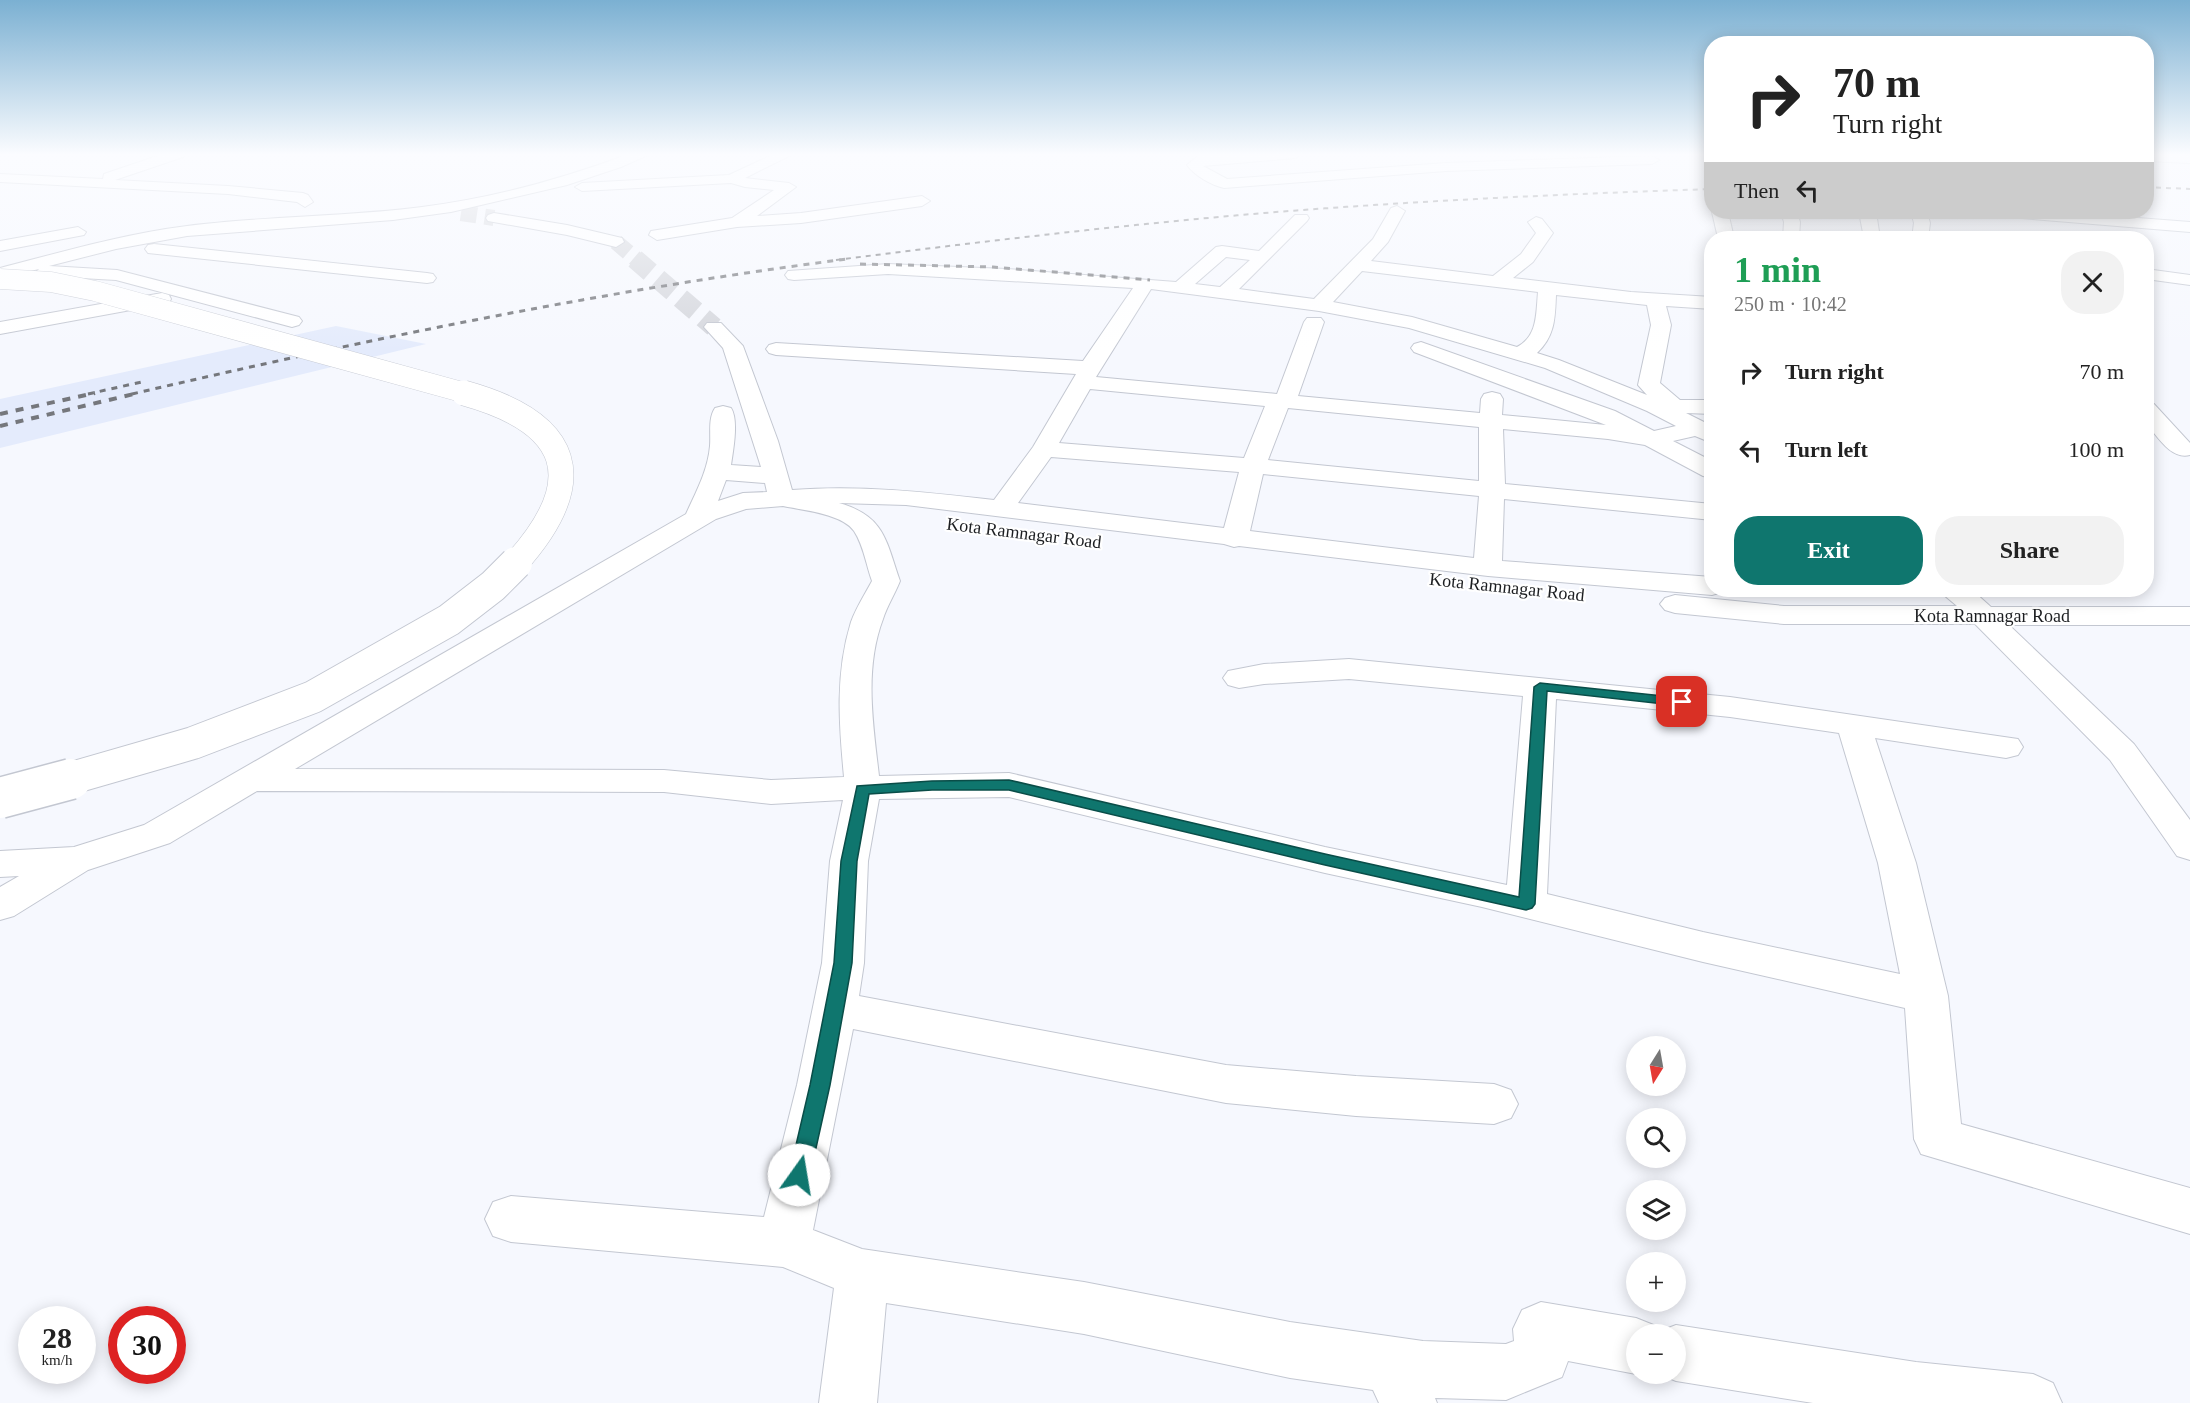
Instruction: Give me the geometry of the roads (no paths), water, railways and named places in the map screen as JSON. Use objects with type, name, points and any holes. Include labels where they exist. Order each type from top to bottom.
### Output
[{"type":"street","points":[[2,275],[113,244],[184,231],[314,219]]},
{"type":"street","points":[[503,219],[567,230],[616,242]]},
{"type":"street","points":[[737,222],[741,219]]},
{"type":"street","points":[[657,235],[737,222],[777,219]]},
{"type":"street","points":[[1224,293],[1301,219]]},
{"type":"street","points":[[1234,539],[1253,466],[1276,406],[1285,401],[1317,313],[1356,265],[1380,242],[1392,219]]},
{"type":"street","points":[[2012,219],[2017,231]]},
{"type":"street","points":[[2102,219],[2190,227]]},
{"type":"street","points":[[1497,282],[1527,258],[1545,233],[1536,222]]},
{"type":"street","points":[[0,246],[94,229]]},
{"type":"street","points":[[113,244],[427,278]]},
{"type":"street","points":[[1180,288],[1222,251],[1263,257]]},
{"type":"street","points":[[1356,265],[1547,288],[1704,302]]},
{"type":"street","points":[[794,275],[888,269],[1142,289],[1222,302],[1412,324],[1552,364],[1617,391],[1704,406]]},
{"type":"street","points":[[2,275],[48,271],[117,275],[292,321]]},
{"type":"street","points":[[0,798],[178,749],[307,699],[410,645],[478,598],[522,556],[552,517],[560,495],[563,465],[552,441],[525,417],[476,396],[95,291],[2,275]]},
{"type":"street","points":[[2154,275],[2190,279]]},
{"type":"street","points":[[1412,324],[1425,313],[1443,276]]},
{"type":"street","points":[[1142,289],[1180,288],[1224,293],[1317,313],[1374,336]]},
{"type":"street","points":[[1519,355],[1533,349],[1544,331],[1547,288]]},
{"type":"street","points":[[1000,510],[1044,449],[1086,375],[1142,289]]},
{"type":"street","points":[[0,328],[191,294]]},
{"type":"street","points":[[1655,299],[1661,325],[1660,399]]},
{"type":"street","points":[[714,327],[732,346],[766,441],[779,488]]},
{"type":"street","points":[[1396,342],[1449,357],[1607,416],[1704,467]]},
{"type":"street","points":[[776,349],[1086,375],[1285,401],[1608,432],[1650,439],[1704,433]]},
{"type":"street","points":[[1488,568],[1491,490],[1490,421],[1494,375]]},
{"type":"street","points":[[1660,399],[1704,433]]},
{"type":"street","points":[[697,520],[717,472],[722,448],[723,413]]},
{"type":"street","points":[[2154,421],[2174,452]]},
{"type":"street","points":[[1044,449],[1253,466],[1704,511]]},
{"type":"street","points":[[717,472],[757,474],[779,488],[861,521],[871,538],[886,581],[867,620],[856,666],[855,717],[863,789],[849,861],[843,963],[820,1085],[784,1243]]},
{"type":"street","points":[[0,906],[76,860],[157,834],[707,513],[779,488],[830,495],[906,497],[1234,539],[1488,568],[1704,585]]},
{"type":"street","name":"Kota Ramnagar Road","points":[[830,495],[893,517],[1291,565],[1784,615],[1967,602],[2190,616]]},
{"type":"street","points":[[2154,597],[2190,596]]},
{"type":"street","points":[[1877,597],[1967,602],[2153,597]]},
{"type":"street","points":[[1967,602],[2122,752],[2190,812]]},
{"type":"street","points":[[1239,678],[1264,674],[1349,669],[1730,707],[2006,747]]},
{"type":"street","points":[[1526,904],[1540,687]]},
{"type":"street","points":[[1854,725],[1897,863],[1926,996],[1938,1140],[2190,1212]]},
{"type":"street","points":[[2122,752],[2190,847]]},
{"type":"street","points":[[250,780],[664,781],[771,792],[932,785],[1009,785],[1703,947],[1926,996]]},
{"type":"street","points":[[0,864],[76,860]]},
{"type":"street","points":[[834,1008],[1227,1084],[1356,1096],[1494,1104]]},
{"type":"street","points":[[511,1219],[784,1243],[862,1274],[1084,1308],[1290,1350],[1399,1383],[1423,1369],[1506,1372],[1542,1357],[1541,1329],[1626,1344]]},
{"type":"street","points":[[848,1403],[862,1274]]},
{"type":"street","points":[[1686,1355],[1916,1391],[2033,1403]]},
{"type":"tunnel","points":[[616,242],[637,260]]},
{"type":"tunnel","points":[[635,259],[714,327]]},
{"type":"railway","points":[[836,260],[1050,234],[1195,219]]},
{"type":"railway","points":[[132,394],[398,335],[577,301],[667,285],[847,259]]},
{"type":"railway","points":[[860,264],[993,267],[1150,280]]},
{"type":"railway","points":[[88,394],[146,381]]},
{"type":"railway","points":[[0,414],[95,393]]},
{"type":"railway","points":[[0,426],[138,393]]}]
